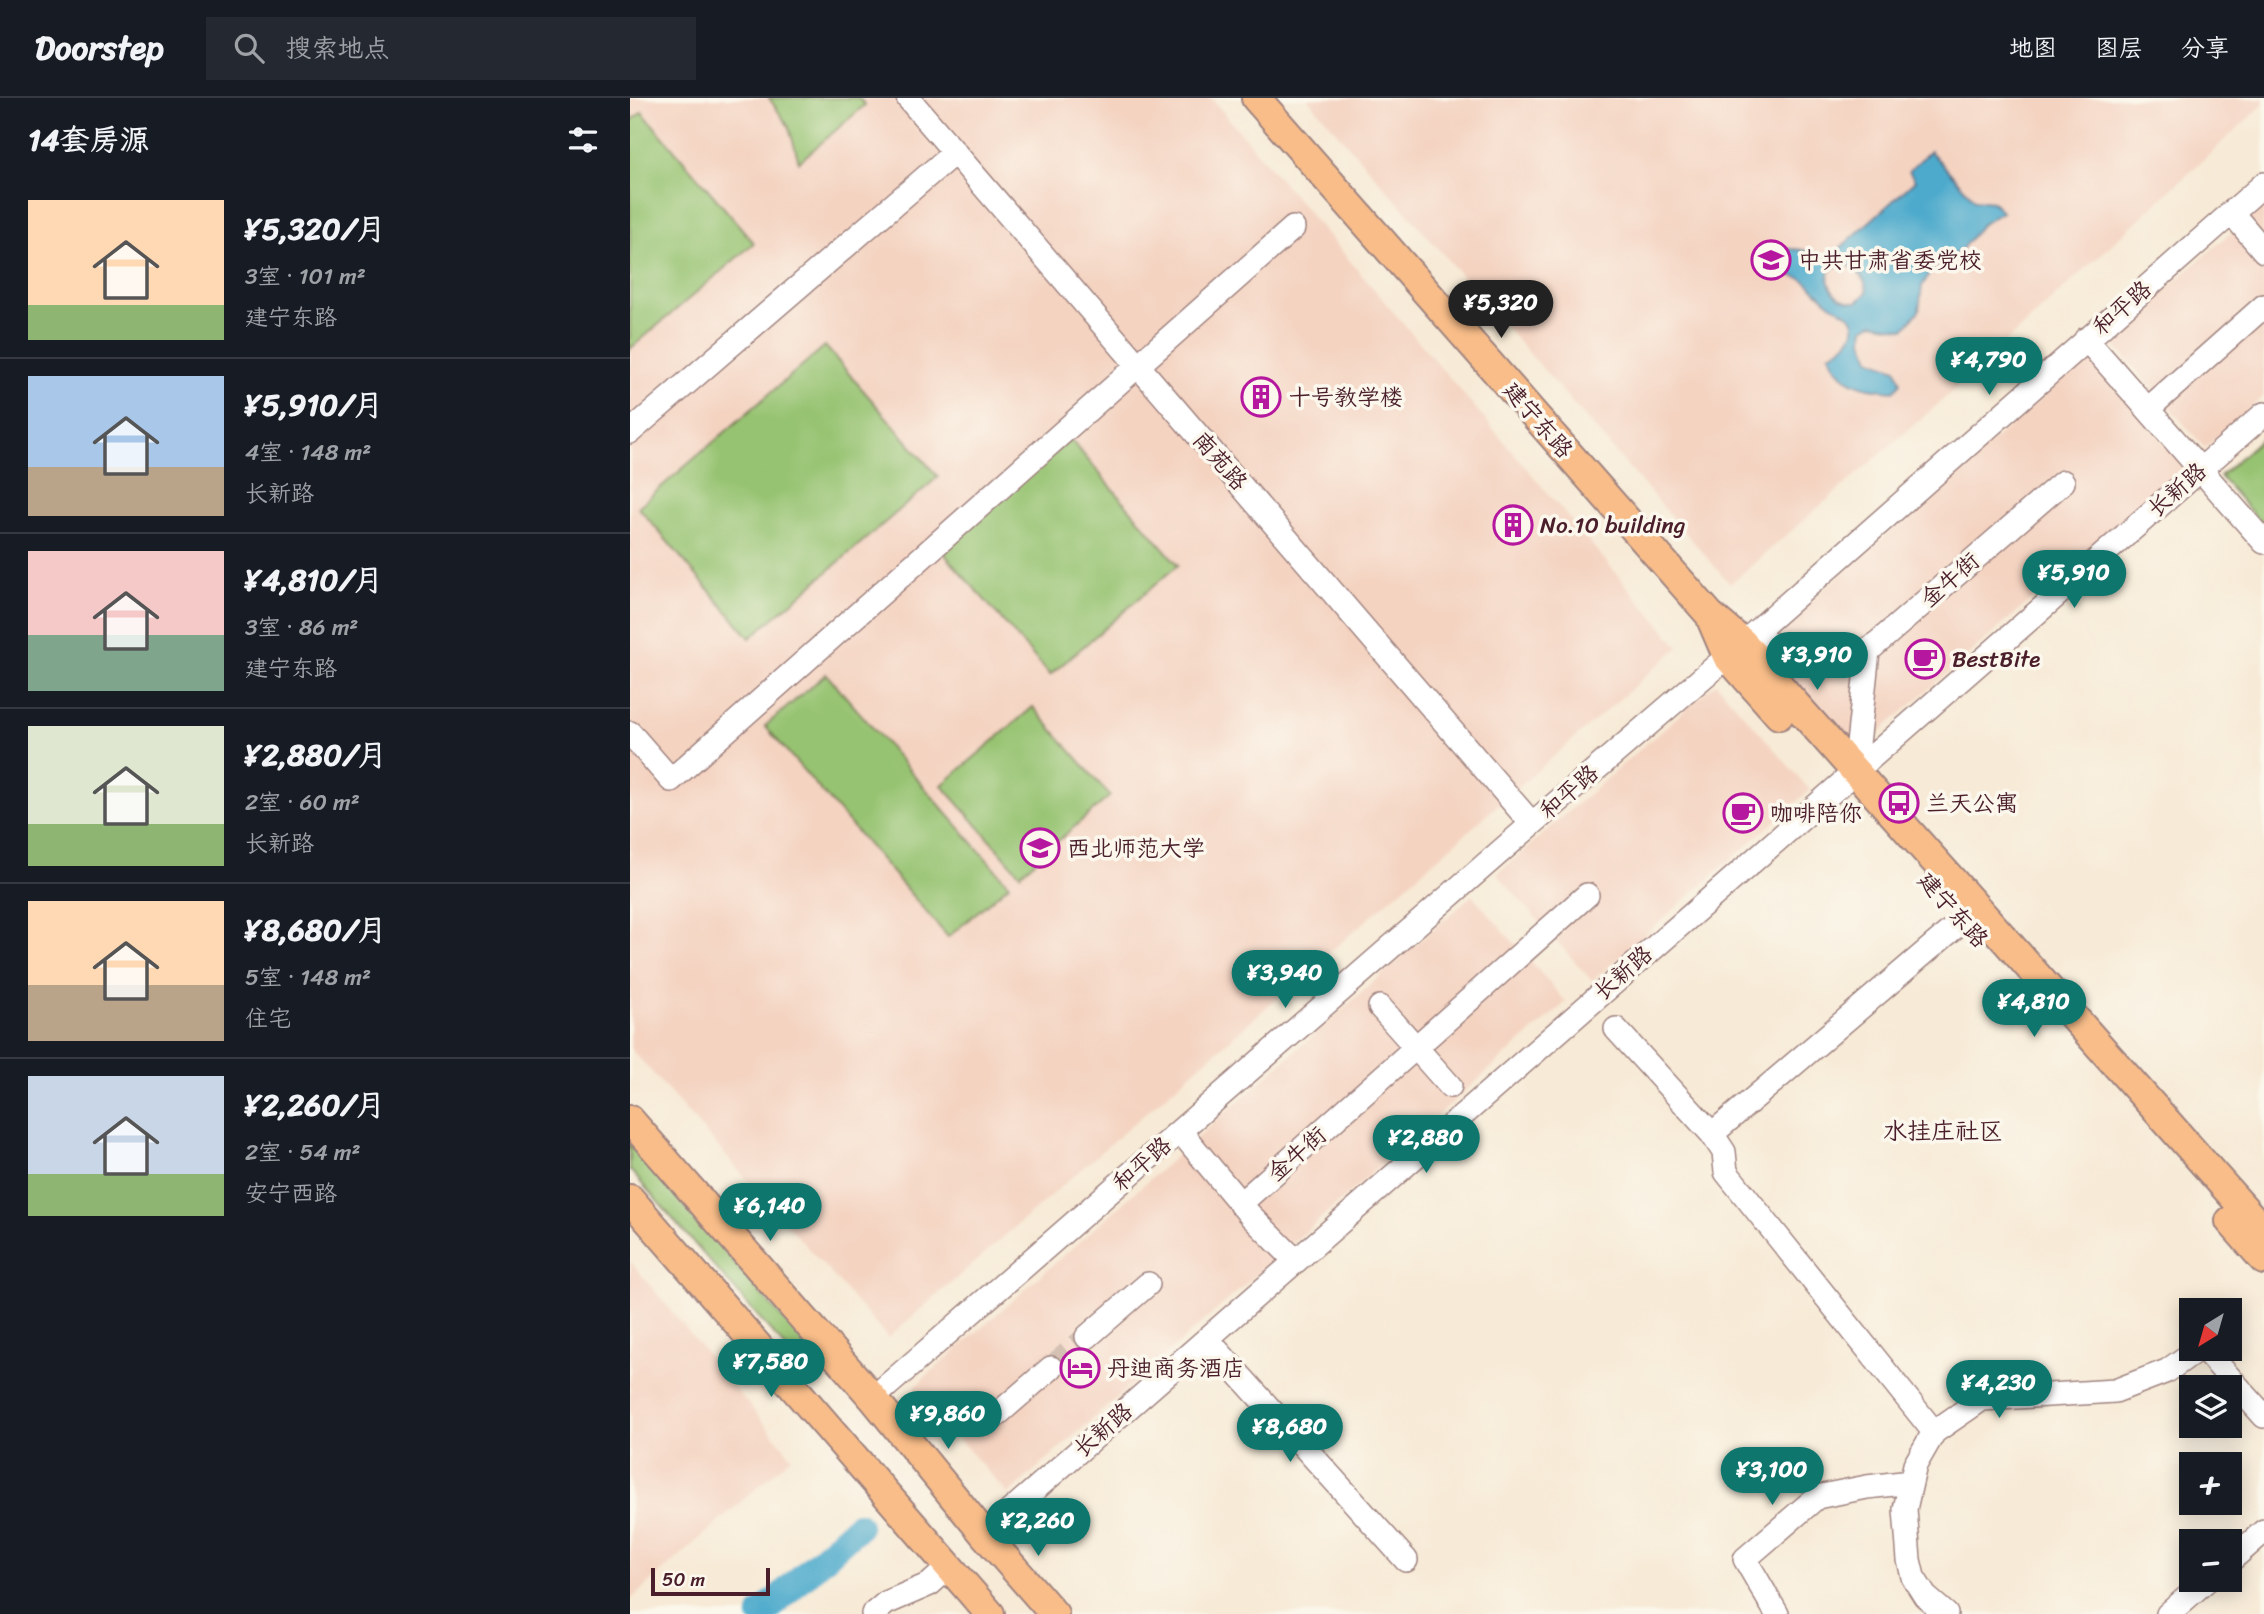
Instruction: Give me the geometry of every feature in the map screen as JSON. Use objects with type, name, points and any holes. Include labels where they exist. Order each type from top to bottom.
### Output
[{"type":"main road","name":"建宁东路","points":[[1256,98],[1710,615],[1735,650],[1848,778],[2264,1231]]},
{"type":"main road","name":"建宁东路","points":[[1848,778],[1962,921],[2264,1259]]},
{"type":"main road","points":[[630,1120],[873,1398],[984,1534],[1054,1614]]},
{"type":"main road","points":[[630,1199],[990,1614]]},
{"type":"street","name":"南苑路","points":[[908,98],[1532,824]]},
{"type":"street","points":[[630,432],[955,152]]},
{"type":"street","name":"和平路","points":[[873,1398],[1735,650],[2264,184]]},
{"type":"street","points":[[2231,212],[2264,251]]},
{"type":"street","points":[[630,733],[671,780],[1293,228]]},
{"type":"street","points":[[2148,409],[2264,306]]},
{"type":"street","points":[[2086,339],[2264,542]]},
{"type":"street","name":"长新路","points":[[984,1534],[2264,414]]},
{"type":"street","name":"金牛街","points":[[1868,651],[2063,482]]},
{"type":"street","points":[[1735,650],[1868,651],[1848,778]]},
{"type":"street","name":"金牛街","points":[[1240,1204],[1587,895]]},
{"type":"street","points":[[1712,1134],[1962,921]]},
{"type":"street","points":[[1380,1007],[1450,1086]]},
{"type":"street","points":[[1616,1029],[1712,1134],[1724,1152],[1726,1172],[1934,1432]]},
{"type":"street","points":[[1180,1131],[1240,1204],[1296,1261]]},
{"type":"street","points":[[1087,1337],[1148,1284]]},
{"type":"street","points":[[1206,1339],[1406,1560]]},
{"type":"street","points":[[1946,1614],[1925,1596],[1913,1577],[1905,1509],[1915,1465],[1934,1432],[1982,1399],[2115,1391],[2167,1371],[2180,1362]]},
{"type":"street","points":[[2216,1362],[2264,1416]]},
{"type":"street","points":[[992,1419],[1051,1368]]},
{"type":"street","points":[[1777,1614],[1745,1559],[1816,1497],[1911,1482]]},
{"type":"street","points":[[2242,1550],[2264,1531]]},
{"type":"street","points":[[873,1614],[886,1603],[930,1584],[949,1567]]},
{"type":"street","points":[[2168,1614],[2193,1592]]},
{"type":"shaded area","name":"西北师范大学","points":[[630,98],[1211,98],[1679,647],[888,1338],[630,1048]]},
{"type":"shaded area","name":"中共甘肃省委党校","points":[[1307,98],[2264,98],[2264,104],[1944,399],[1730,584]]},
{"type":"shaded area","points":[[2264,204],[2264,396],[2205,448],[2109,339]]},
{"type":"shaded area","points":[[2089,357],[2185,466],[1853,755],[1758,647]]},
{"type":"shaded area","points":[[1716,683],[1810,790],[1592,981],[1497,874]]},
{"type":"shaded area","points":[[1472,895],[1566,1002],[1008,1494],[913,1388]]},
{"type":"shaded area","points":[[630,1261],[792,1457],[630,1600]]},
{"type":"green space","points":[[769,98],[859,98],[865,105],[799,162],[789,127]]},
{"type":"green space","points":[[642,112],[754,243],[630,349],[630,122]]},
{"type":"green space","points":[[825,346],[938,477],[750,638],[638,507]]},
{"type":"green space","points":[[2264,436],[2264,527],[2220,476]]},
{"type":"green space","points":[[1070,439],[1178,565],[1050,675],[941,550]]},
{"type":"green space","points":[[826,674],[1009,885],[948,937],[765,726]]},
{"type":"green space","points":[[1033,707],[1110,796],[1020,874],[942,785]]},
{"type":"green space","points":[[630,1143],[830,1373],[817,1384],[630,1170]]},
{"type":"water","points":[[1930,151],[1975,200],[1993,202],[2002,212],[1981,225],[1961,250],[1940,262],[1930,273],[1922,286],[1919,311],[1904,329],[1873,323],[1864,328],[1863,340],[1870,359],[1896,369],[1901,383],[1894,391],[1863,386],[1847,379],[1841,373],[1829,354],[1849,340],[1854,329],[1851,317],[1823,298],[1808,282],[1795,276],[1772,274],[1765,267],[1765,257],[1771,250],[1794,249],[1828,259],[1915,181],[1909,171]],"holes":[[[1845,263],[1860,275],[1866,287],[1867,292],[1857,302],[1840,297],[1833,291],[1828,278],[1830,271],[1836,266]]]},
{"type":"waterway","points":[[762,1614],[858,1526]]},
{"type":"tunnel","points":[[1051,1368],[1087,1337]]},
{"type":"place","name":"中共甘肃省委党校","points":[[1771,260]]},
{"type":"place","name":"十号教学楼","points":[[1261,397]]},
{"type":"place","name":"No.10 building","points":[[1513,525]]},
{"type":"place","name":"BestBite","points":[[1925,659]]},
{"type":"place","name":"兰天公寓","points":[[1899,803]]},
{"type":"place","name":"咖啡陪你","points":[[1743,813]]},
{"type":"place","name":"西北师范大学","points":[[1040,848]]},
{"type":"place","name":"丹迪商务酒店","points":[[1080,1368]]},
{"type":"district","name":"水挂庄社区","points":[[1943,1131]]}]
